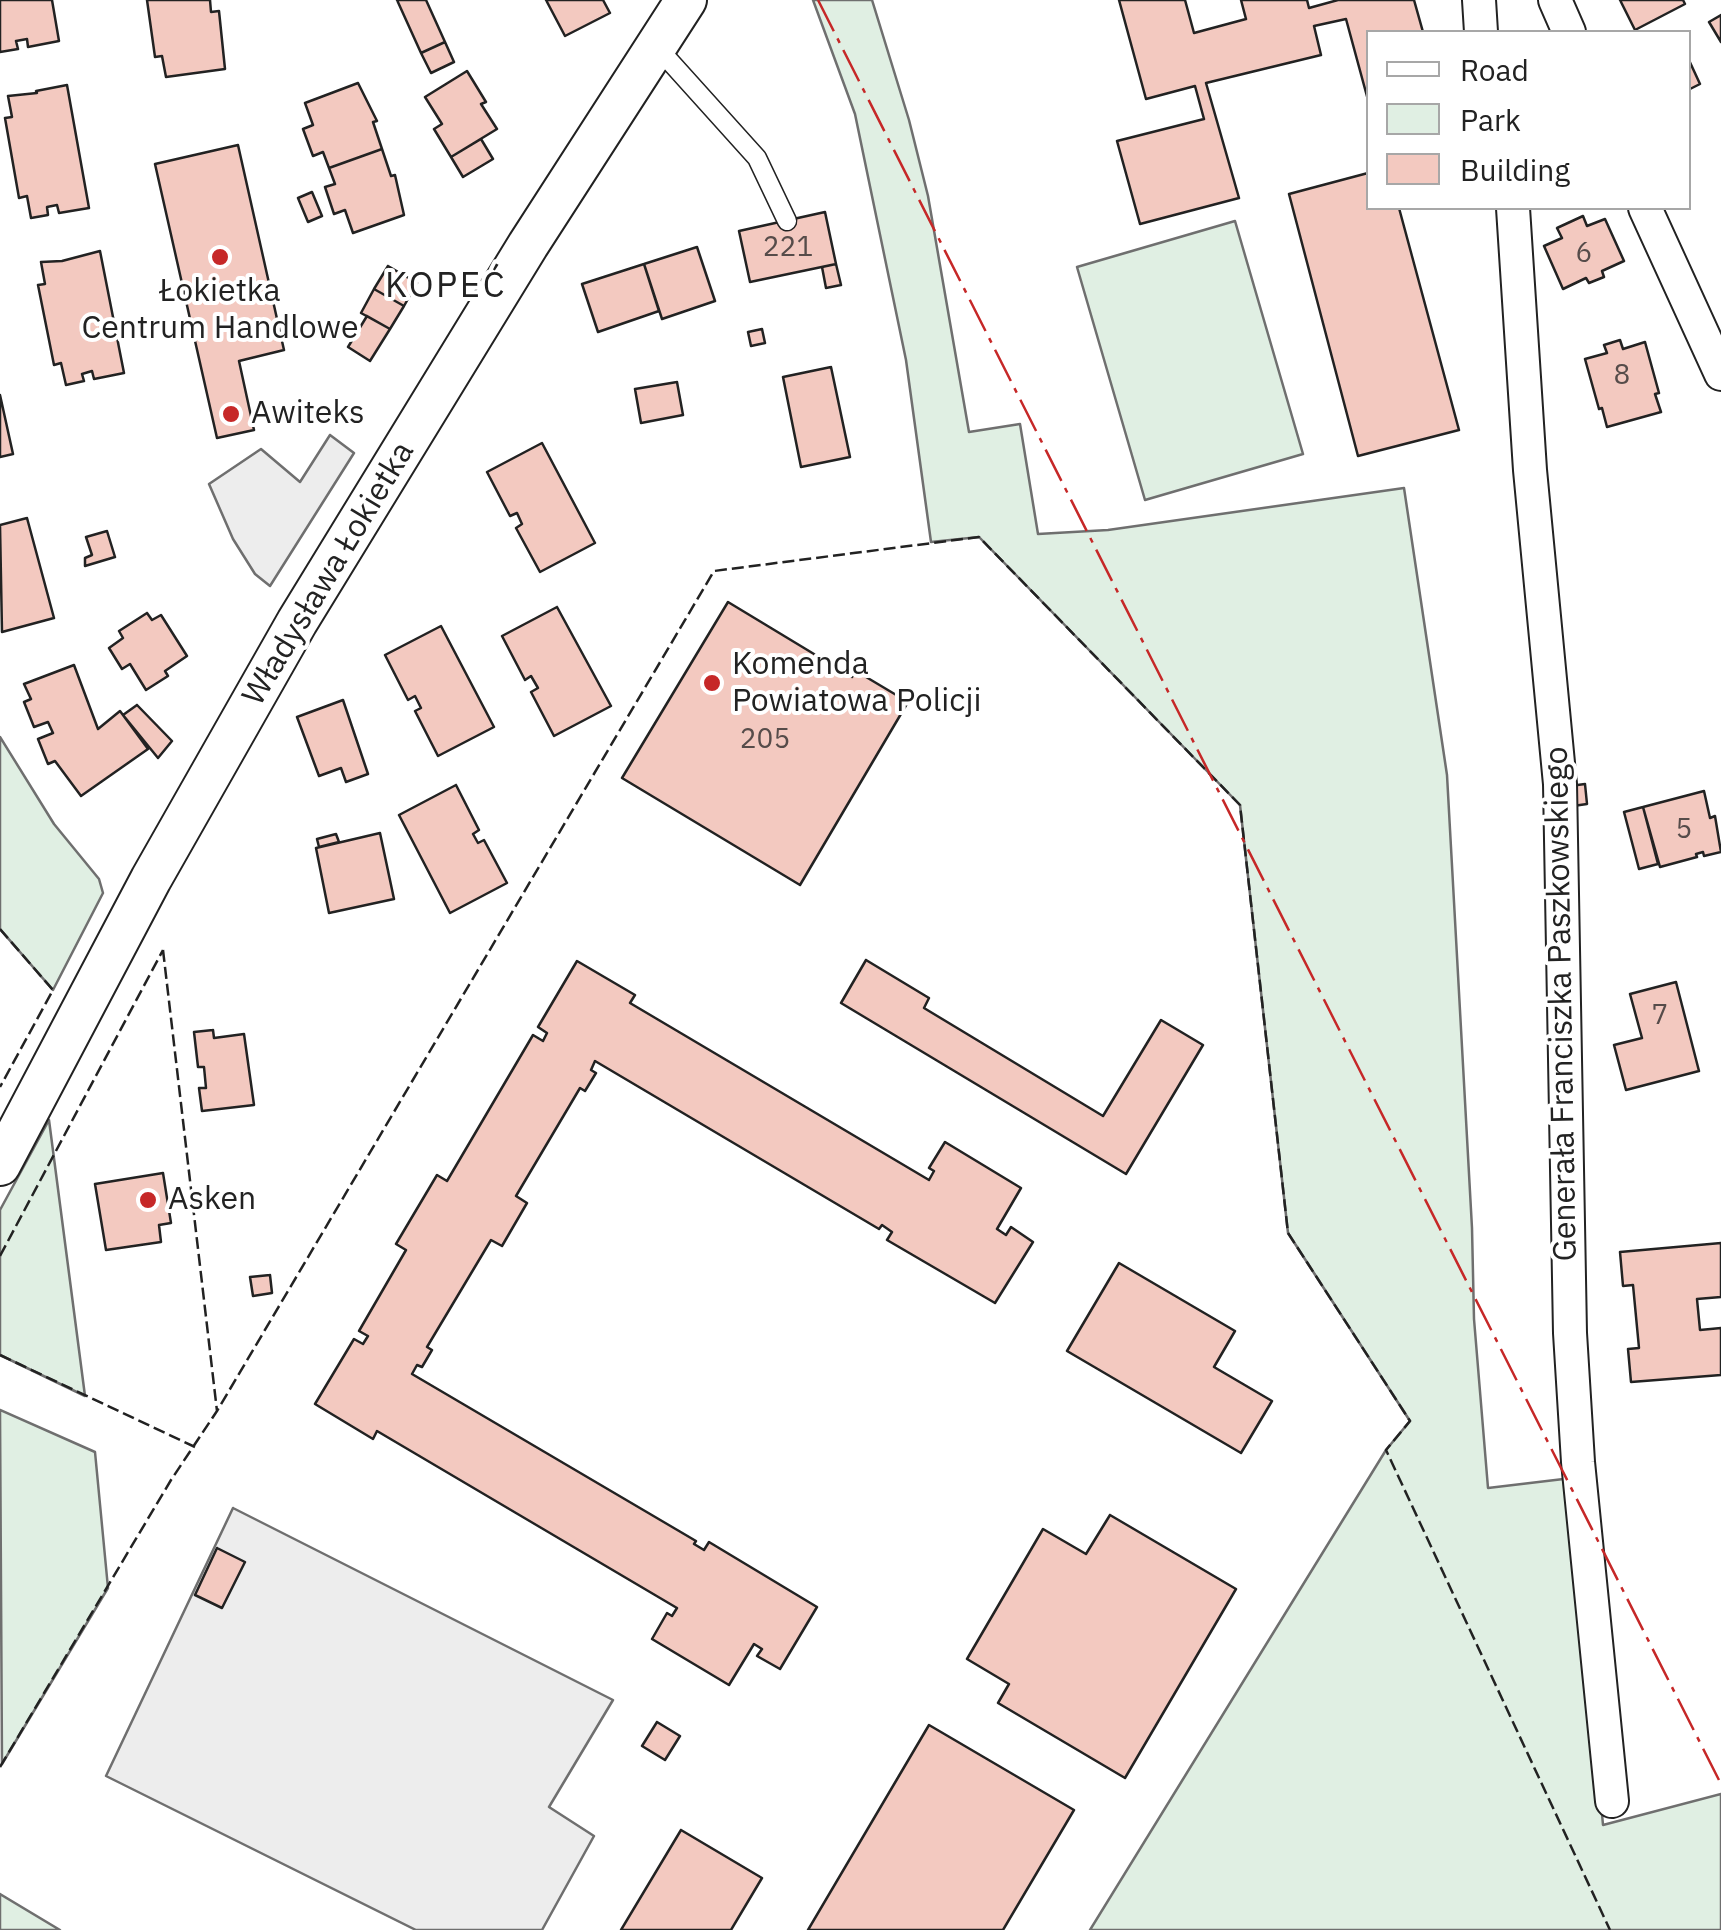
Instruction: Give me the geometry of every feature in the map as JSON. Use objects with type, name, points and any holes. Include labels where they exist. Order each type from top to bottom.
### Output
[{"type":"street","name":"Władysława Łokietka","points":[[0,1165],[151,879],[297,622],[528,245],[686,0]]},
{"type":"street","points":[[1479,0],[1482,30]]},
{"type":"street","points":[[1555,0],[1568,30]]},
{"type":"street","name":"Generała Franciszka Paszkowskiego","points":[[1513,210],[1530,470],[1560,784],[1570,1334],[1578,1462],[1612,1801]]},
{"type":"street","points":[[1646,210],[1721,374]]},
{"type":"lane","points":[[656,46],[757,158],[787,221]]},
{"type":"green space","points":[[813,0],[872,0],[928,196],[969,432],[1020,424],[1038,534],[1108,530],[1404,488],[1447,775],[1474,1319],[1488,1488],[1572,1478],[1603,1825],[1721,1794],[1721,1930],[1090,1930],[1386,1450],[1410,1421],[1288,1233],[1240,805],[979,537],[931,542],[906,360],[855,114]]},
{"type":"green space","points":[[1235,221],[1303,454],[1145,500],[1077,267]]},
{"type":"green space","points":[[0,737],[54,824],[99,879],[103,893],[53,990],[0,929]]},
{"type":"green space","points":[[49,1120],[85,1396],[0,1355],[0,1210]]},
{"type":"green space","points":[[0,1410],[95,1452],[108,1588],[2,1764]]},
{"type":"green space","points":[[0,1894],[60,1930],[0,1930]]},
{"type":"shaded area","points":[[330,435],[354,453],[270,586],[255,574],[233,539],[209,484],[261,449],[300,482]]},
{"type":"shaded area","points":[[233,1508],[613,1700],[549,1807],[594,1836],[542,1930],[416,1930],[106,1776]]},
{"type":"building","points":[[0,0],[52,0],[59,41],[28,47],[27,39],[16,41],[18,49],[0,52]]},
{"type":"building","points":[[147,0],[210,0],[211,12],[219,11],[225,69],[166,77],[162,56],[155,57]]},
{"type":"building","points":[[397,0],[426,0],[445,42],[421,53]]},
{"type":"building","points":[[546,0],[603,0],[610,13],[565,36]]},
{"type":"building","points":[[1119,0],[1185,0],[1194,33],[1246,19],[1241,0],[1307,0],[1309,8],[1338,0],[1414,0],[1422,30],[1366,30],[1366,93],[1346,19],[1314,26],[1321,55],[1206,83],[1239,198],[1140,224],[1117,141],[1204,119],[1195,86],[1146,99]]},
{"type":"building","points":[[1620,0],[1683,0],[1685,4],[1635,30]]},
{"type":"building","points":[[1721,15],[1721,42],[1709,22]]},
{"type":"building","points":[[445,42],[454,62],[431,73],[421,53]]},
{"type":"building","points":[[1691,64],[1700,84],[1691,88]]},
{"type":"building","points":[[467,71],[497,129],[451,157],[434,129],[442,124],[425,97]]},
{"type":"building","points":[[358,83],[377,121],[373,122],[382,149],[329,168],[323,152],[313,156],[303,129],[313,125],[305,103]]},
{"type":"building","points":[[67,85],[89,208],[59,213],[57,205],[47,207],[48,215],[31,218],[27,196],[19,198],[5,118],[12,117],[8,96]]},
{"type":"building","points":[[481,139],[493,159],[463,177],[451,157]]},
{"type":"building","name":"Łokietka Centrum Handlowe","points":[[238,145],[284,350],[239,361],[254,430],[217,438],[155,164]]},
{"type":"building","points":[[382,149],[391,176],[395,175],[404,215],[353,233],[345,210],[334,214],[325,187],[335,184],[329,168]]},
{"type":"building","points":[[1366,174],[1366,210],[1400,210],[1459,430],[1358,456],[1289,194]]},
{"type":"building","points":[[312,192],[322,216],[308,222],[298,198]]},
{"type":"building","points":[[825,212],[836,264],[750,282],[739,231]]},
{"type":"building","points":[[1583,216],[1587,226],[1605,219],[1624,261],[1602,271],[1604,277],[1589,283],[1586,278],[1563,289],[1544,246],[1562,238],[1557,228]]},
{"type":"building","points":[[697,247],[715,301],[662,319],[644,264]]},
{"type":"building","points":[[100,251],[124,373],[94,379],[92,371],[82,374],[84,381],[66,385],[61,363],[54,365],[38,285],[45,284],[41,262]]},
{"type":"building","points":[[644,264],[659,311],[598,332],[582,284]]},
{"type":"building","points":[[836,264],[841,285],[826,288],[822,267]]},
{"type":"building","points":[[388,266],[417,283],[404,306],[374,289]]},
{"type":"building","points":[[374,289],[404,306],[390,329],[361,313]]},
{"type":"building","points":[[367,316],[390,329],[370,361],[348,347]]},
{"type":"building","points":[[762,329],[765,343],[751,346],[748,332]]},
{"type":"building","points":[[1620,340],[1623,349],[1645,342],[1661,412],[1607,427],[1585,359],[1607,353],[1604,345]]},
{"type":"building","points":[[831,367],[850,457],[801,467],[783,377]]},
{"type":"building","points":[[677,382],[683,415],[641,423],[635,389]]},
{"type":"building","points":[[0,395],[13,454],[0,457]]},
{"type":"building","points":[[542,443],[595,543],[540,572],[516,528],[522,524],[517,513],[510,516],[487,472]]},
{"type":"building","points":[[27,518],[54,618],[2,632],[0,525]]},
{"type":"building","points":[[107,531],[115,557],[85,566],[85,558],[92,555],[86,537]]},
{"type":"building","points":[[728,602],[852,677],[856,671],[908,702],[800,885],[622,778]]},
{"type":"building","points":[[557,607],[611,706],[554,736],[531,692],[538,688],[531,676],[525,680],[502,636]]},
{"type":"building","points":[[147,613],[152,620],[161,615],[187,656],[165,671],[168,676],[146,690],[130,664],[122,669],[109,648],[123,638],[119,631]]},
{"type":"building","points":[[441,626],[494,727],[438,756],[415,711],[421,708],[415,696],[408,700],[385,655]]},
{"type":"building","points":[[74,665],[98,729],[120,711],[148,749],[81,796],[55,761],[48,764],[38,739],[53,733],[48,722],[34,727],[24,702],[31,699],[24,684]]},
{"type":"building","points":[[343,700],[368,774],[346,782],[341,768],[319,776],[297,717]]},
{"type":"building","points":[[137,705],[172,741],[158,758],[123,715]]},
{"type":"building","points":[[1585,784],[1587,804],[1573,806],[1570,786]]},
{"type":"building","points":[[456,785],[479,830],[473,834],[478,843],[484,840],[507,883],[450,913],[399,815]]},
{"type":"building","points":[[1704,791],[1710,818],[1715,816],[1721,852],[1704,856],[1703,852],[1660,867],[1643,807]]},
{"type":"building","points":[[1643,807],[1658,864],[1639,869],[1624,812]]},
{"type":"building","points":[[380,833],[394,899],[329,913],[316,848]]},
{"type":"building","points":[[336,834],[339,842],[319,847],[317,839]]},
{"type":"building","points":[[866,960],[929,998],[924,1008],[1103,1116],[1161,1020],[1203,1045],[1126,1174],[841,1003]]},
{"type":"building","points":[[577,961],[635,995],[630,1003],[929,1180],[934,1171],[929,1168],[945,1142],[1021,1188],[997,1229],[1006,1235],[1011,1227],[1033,1242],[995,1303],[887,1240],[892,1232],[882,1225],[879,1229],[595,1061],[591,1070],[596,1073],[585,1091],[580,1088],[516,1196],[527,1203],[502,1246],[491,1240],[427,1347],[432,1350],[422,1367],[417,1365],[412,1374],[696,1541],[694,1544],[704,1550],[709,1542],[817,1607],[780,1669],[757,1656],[762,1649],[754,1644],[729,1685],[652,1639],[667,1613],[672,1616],[677,1608],[377,1431],[373,1439],[315,1404],[354,1339],[363,1344],[368,1336],[359,1331],[406,1250],[396,1244],[437,1175],[447,1181],[533,1035],[543,1041],[547,1033],[538,1027]]},
{"type":"building","points":[[1676,982],[1699,1071],[1626,1090],[1614,1045],[1642,1038],[1630,994]]},
{"type":"building","points":[[213,1030],[214,1038],[244,1034],[254,1105],[202,1111],[199,1088],[206,1088],[204,1067],[198,1067],[194,1032]]},
{"type":"building","points":[[163,1173],[171,1223],[159,1225],[161,1242],[106,1250],[95,1184]]},
{"type":"building","points":[[1721,1243],[1721,1297],[1697,1299],[1700,1330],[1721,1328],[1721,1375],[1631,1382],[1628,1349],[1639,1348],[1633,1285],[1623,1286],[1620,1252]]},
{"type":"building","points":[[1119,1263],[1235,1331],[1214,1367],[1272,1401],[1241,1453],[1067,1351]]},
{"type":"building","points":[[270,1275],[272,1293],[253,1296],[250,1277]]},
{"type":"building","points":[[1110,1515],[1236,1589],[1125,1778],[998,1703],[1009,1684],[967,1659],[1043,1529],[1086,1554]]},
{"type":"building","points":[[217,1548],[245,1562],[222,1608],[195,1595]]},
{"type":"building","points":[[657,1722],[680,1736],[665,1760],[642,1746]]},
{"type":"building","points":[[929,1725],[1074,1810],[1003,1930],[808,1930]]},
{"type":"building","points":[[681,1830],[762,1878],[731,1930],[621,1930]]},
{"type":"fence","points":[[0,1767],[171,1480],[217,1411],[714,571],[979,537],[1240,805],[1288,1233],[1410,1421],[1386,1450],[1610,1930]]},
{"type":"fence","points":[[0,929],[53,990],[0,1087]]},
{"type":"fence","points":[[163,950],[217,1411]]},
{"type":"fence","points":[[0,1256],[163,950]]},
{"type":"fence","points":[[0,1355],[195,1447]]},
{"type":"power","points":[[818,0],[1721,1784]]},
{"type":"place","name":"Łokietka Centrum Handlowe","points":[[220,257]]},
{"type":"place","name":"Awiteks","points":[[231,414]]},
{"type":"place","name":"Komenda Powiatowa Policji","points":[[712,683]]},
{"type":"place","name":"Asken","points":[[148,1200]]},
{"type":"district","name":"KOPEĆ","points":[[446,287]]}]
